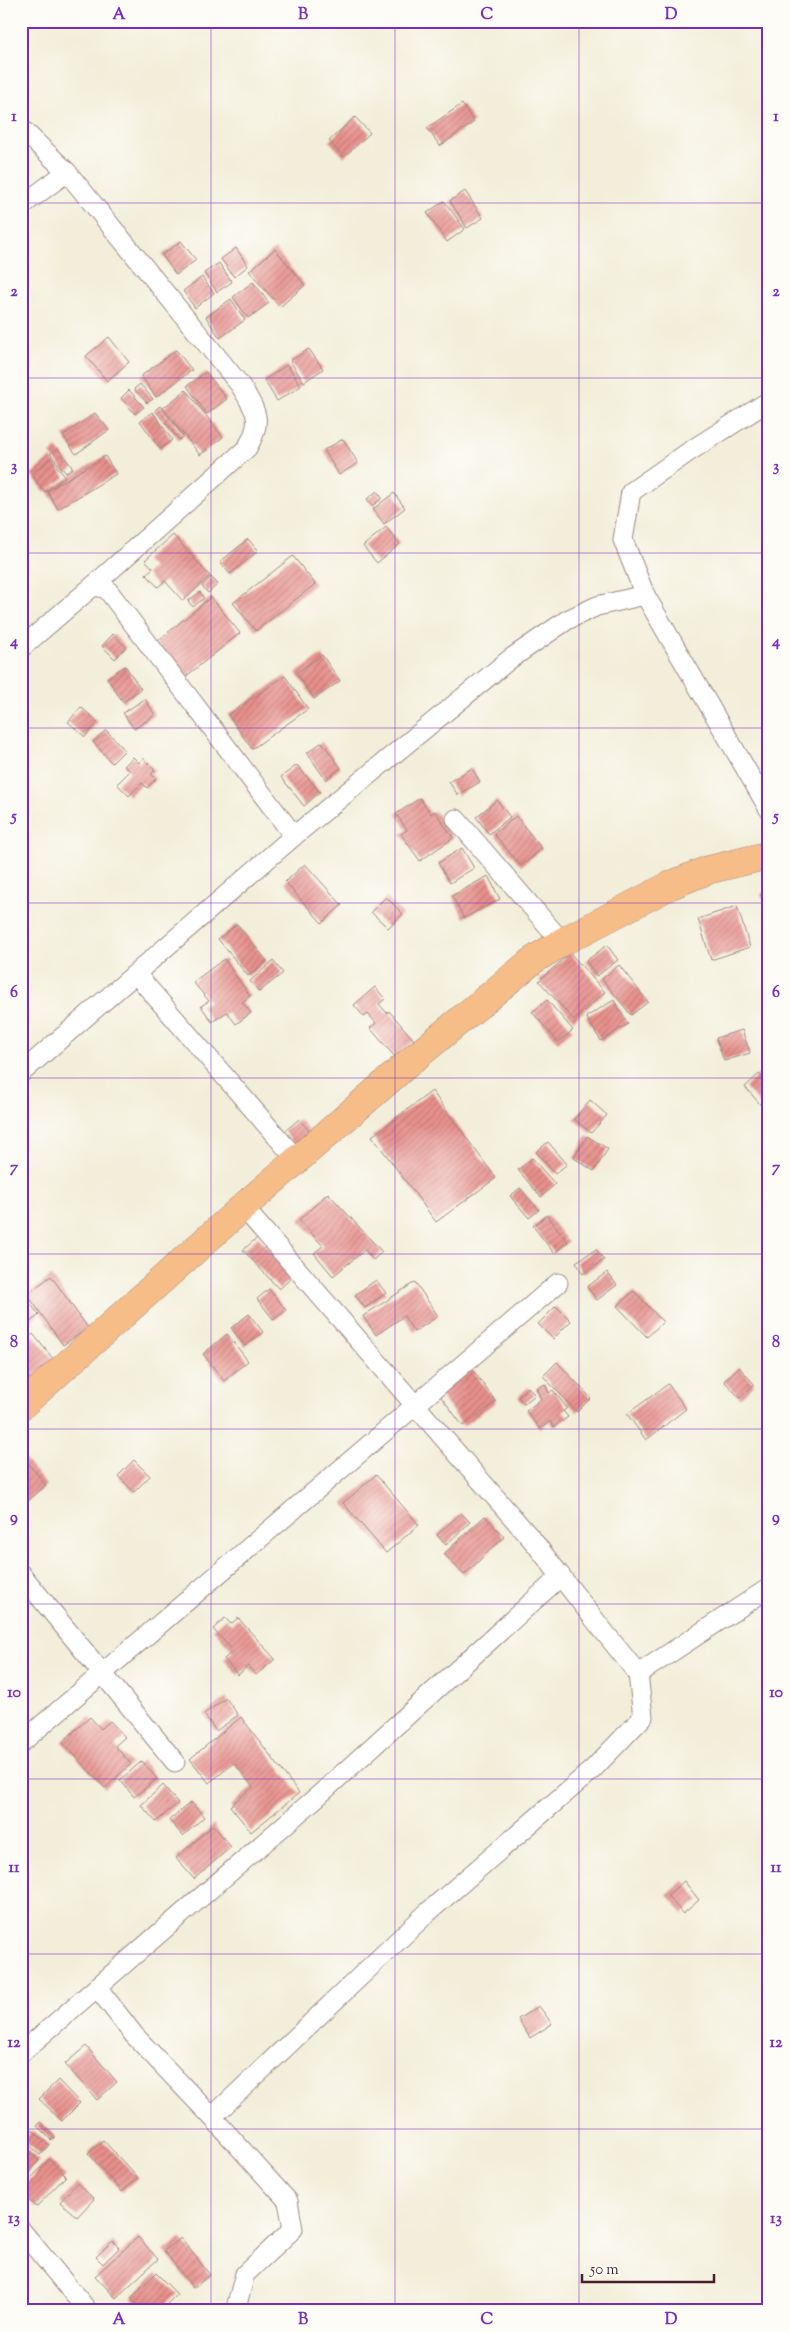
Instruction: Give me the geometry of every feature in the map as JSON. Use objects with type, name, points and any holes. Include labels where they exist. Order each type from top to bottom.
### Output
[{"type":"highway","points":[[21,1406],[242,1207],[532,961],[562,942],[671,885],[708,870],[769,855]]},
{"type":"street","points":[[21,128],[66,172],[240,385],[255,409],[257,432],[247,448],[21,648]]},
{"type":"street","points":[[21,206],[66,172]]},
{"type":"street","points":[[769,401],[690,451],[631,492],[624,540],[645,595],[769,809]]},
{"type":"street","points":[[93,586],[106,588],[294,836]]},
{"type":"street","points":[[21,1073],[294,836],[510,659],[567,620],[597,606],[645,595]]},
{"type":"street","points":[[456,819],[562,942]]},
{"type":"street","points":[[136,974],[297,1160]]},
{"type":"street","points":[[212,2118],[427,1913],[592,1770],[643,1716],[638,1674],[561,1576],[534,1542],[242,1207]]},
{"type":"street","points":[[21,1743],[558,1283]]},
{"type":"street","points":[[21,1574],[175,1762]]},
{"type":"street","points":[[21,2053],[318,1796],[561,1576]]},
{"type":"street","points":[[638,1674],[769,1588]]},
{"type":"street","points":[[97,1987],[134,2035],[288,2201],[293,2229],[245,2274],[237,2304],[242,2311]]},
{"type":"street","points":[[21,2230],[88,2311]]},
{"type":"building","points":[[462,104],[474,122],[440,146],[427,128]]},
{"type":"building","points":[[355,117],[370,133],[344,157],[329,141]]},
{"type":"building","points":[[465,191],[483,218],[467,228],[450,201]]},
{"type":"building","points":[[444,201],[465,229],[447,242],[427,213]]},
{"type":"building","points":[[181,241],[196,260],[176,275],[162,255]]},
{"type":"building","points":[[236,248],[248,266],[234,277],[221,259]]},
{"type":"building","points":[[275,249],[305,285],[280,307],[249,271]]},
{"type":"building","points":[[219,263],[232,282],[217,292],[204,273]]},
{"type":"building","points":[[202,277],[214,293],[195,308],[183,291]]},
{"type":"building","points":[[253,282],[269,303],[248,318],[233,297]]},
{"type":"building","points":[[231,299],[245,320],[220,338],[206,317]]},
{"type":"building","points":[[109,337],[129,362],[107,381],[86,356]]},
{"type":"building","points":[[309,349],[323,369],[304,382],[290,361]]},
{"type":"building","points":[[176,350],[192,370],[156,397],[141,376]]},
{"type":"building","points":[[287,365],[301,386],[277,401],[264,380]]},
{"type":"building","points":[[206,372],[227,399],[207,414],[187,386]]},
{"type":"building","points":[[140,384],[153,399],[147,403],[134,389]]},
{"type":"building","points":[[129,390],[144,407],[135,414],[121,398]]},
{"type":"building","points":[[186,390],[223,437],[200,455],[163,408]]},
{"type":"building","points":[[160,406],[183,436],[179,440],[155,410]]},
{"type":"building","points":[[153,412],[172,440],[160,449],[140,421]]},
{"type":"building","points":[[95,413],[109,430],[76,454],[63,436]]},
{"type":"building","points":[[343,439],[358,463],[339,475],[324,450]]},
{"type":"building","points":[[57,448],[73,468],[66,473],[50,454]]},
{"type":"building","points":[[105,456],[116,474],[58,509],[47,491]]},
{"type":"building","points":[[51,458],[65,477],[45,492],[31,474]]},
{"type":"building","points":[[377,491],[382,498],[372,506],[367,499]]},
{"type":"building","points":[[394,493],[405,508],[384,524],[373,509]]},
{"type":"building","points":[[386,527],[400,544],[377,563],[363,546]]},
{"type":"building","points":[[173,535],[210,576],[183,601],[165,581],[158,587],[146,574],[153,568],[145,560]]},
{"type":"building","points":[[248,539],[258,551],[230,574],[220,562]]},
{"type":"building","points":[[293,556],[315,584],[256,631],[233,603]]},
{"type":"building","points":[[211,577],[218,584],[208,593],[202,586]]},
{"type":"building","points":[[200,592],[204,598],[193,607],[188,601]]},
{"type":"building","points":[[211,597],[240,633],[184,678],[155,643]]},
{"type":"building","points":[[113,634],[126,647],[115,659],[102,646]]},
{"type":"building","points":[[322,655],[340,681],[314,699],[296,673]]},
{"type":"building","points":[[125,666],[141,689],[123,702],[107,678]]},
{"type":"building","points":[[285,676],[308,709],[252,749],[228,715]]},
{"type":"building","points":[[145,699],[155,715],[134,729],[123,713]]},
{"type":"building","points":[[81,707],[98,722],[85,737],[68,722]]},
{"type":"building","points":[[106,730],[125,750],[112,763],[93,742]]},
{"type":"building","points":[[322,742],[341,768],[326,780],[307,753]]},
{"type":"building","points":[[133,757],[139,763],[143,758],[155,770],[151,774],[156,779],[147,788],[142,783],[129,796],[117,784],[130,771],[124,766]]},
{"type":"building","points":[[297,765],[320,792],[304,806],[281,777]]},
{"type":"building","points":[[472,768],[480,782],[458,795],[449,782]]},
{"type":"building","points":[[420,798],[431,814],[435,811],[453,838],[420,861],[401,834],[407,830],[396,814]]},
{"type":"building","points":[[497,800],[510,817],[489,834],[476,817]]},
{"type":"building","points":[[516,816],[542,849],[521,866],[494,834]]},
{"type":"building","points":[[462,848],[474,868],[450,883],[438,863]]},
{"type":"building","points":[[305,864],[342,905],[322,923],[285,882]]},
{"type":"building","points":[[488,876],[500,899],[464,918],[452,896]]},
{"type":"building","points":[[769,891],[769,909],[761,894]]},
{"type":"building","points":[[386,897],[403,914],[388,928],[371,912]]},
{"type":"building","points":[[737,906],[750,947],[711,960],[698,919]]},
{"type":"building","points":[[237,924],[267,961],[248,976],[218,939]]},
{"type":"building","points":[[607,945],[618,960],[597,976],[586,961]]},
{"type":"building","points":[[570,953],[605,992],[574,1020],[539,981]]},
{"type":"building","points":[[224,959],[250,996],[242,1002],[251,1013],[236,1024],[227,1012],[212,1022],[201,1006],[209,1001],[193,982]]},
{"type":"building","points":[[273,961],[283,973],[259,992],[250,981]]},
{"type":"building","points":[[619,965],[648,1002],[631,1015],[602,979]]},
{"type":"building","points":[[375,987],[385,999],[379,1004],[387,1013],[389,1011],[414,1040],[395,1057],[370,1028],[376,1023],[368,1014],[364,1017],[354,1005]]},
{"type":"building","points":[[547,1000],[573,1030],[558,1042],[532,1012]]},
{"type":"building","points":[[614,1000],[628,1024],[601,1041],[586,1017]]},
{"type":"building","points":[[742,1030],[750,1053],[724,1061],[716,1038]]},
{"type":"building","points":[[759,1074],[769,1085],[767,1112],[745,1087]]},
{"type":"building","points":[[432,1091],[496,1178],[436,1222],[372,1136]]},
{"type":"building","points":[[590,1100],[607,1115],[591,1133],[574,1119]]},
{"type":"building","points":[[299,1119],[314,1136],[299,1150],[284,1132]]},
{"type":"building","points":[[587,1136],[608,1149],[594,1171],[574,1158]]},
{"type":"building","points":[[548,1142],[567,1164],[555,1174],[536,1152]]},
{"type":"building","points":[[532,1158],[555,1184],[541,1197],[518,1170]]},
{"type":"building","points":[[520,1188],[539,1210],[529,1218],[510,1196]]},
{"type":"building","points":[[328,1193],[382,1252],[373,1260],[365,1250],[333,1276],[314,1253],[323,1246],[299,1220]]},
{"type":"building","points":[[547,1215],[568,1242],[554,1253],[533,1226]]},
{"type":"building","points":[[258,1237],[294,1276],[279,1289],[243,1250]]},
{"type":"building","points":[[596,1249],[604,1260],[583,1274],[576,1262]]},
{"type":"building","points":[[607,1272],[617,1285],[597,1300],[587,1287]]},
{"type":"building","points":[[51,1276],[88,1328],[63,1345],[27,1294]]},
{"type":"building","points":[[376,1280],[386,1293],[365,1308],[355,1295]]},
{"type":"building","points":[[415,1282],[438,1316],[414,1332],[404,1316],[376,1335],[363,1316]]},
{"type":"building","points":[[269,1289],[286,1310],[274,1320],[257,1299]]},
{"type":"building","points":[[634,1291],[663,1322],[647,1337],[617,1306]]},
{"type":"building","points":[[21,1292],[39,1315],[21,1329]]},
{"type":"building","points":[[556,1306],[571,1321],[553,1339],[538,1324]]},
{"type":"building","points":[[249,1314],[263,1332],[245,1346],[231,1328]]},
{"type":"building","points":[[21,1334],[26,1340],[33,1334],[54,1360],[30,1379],[21,1368]]},
{"type":"building","points":[[227,1334],[248,1361],[224,1381],[203,1354]]},
{"type":"building","points":[[557,1362],[591,1398],[577,1412],[543,1376]]},
{"type":"building","points":[[470,1366],[496,1402],[463,1426],[436,1390]]},
{"type":"building","points":[[739,1367],[754,1384],[740,1398],[724,1381]]},
{"type":"building","points":[[545,1384],[549,1393],[553,1390],[567,1408],[563,1411],[568,1417],[554,1427],[550,1421],[540,1429],[526,1411],[541,1399],[536,1388]]},
{"type":"building","points":[[668,1384],[686,1409],[646,1440],[627,1414]]},
{"type":"building","points":[[528,1387],[535,1395],[524,1404],[518,1397]]},
{"type":"building","points":[[21,1455],[46,1485],[21,1507]]},
{"type":"building","points":[[134,1460],[150,1476],[134,1492],[118,1476]]},
{"type":"building","points":[[376,1475],[419,1525],[386,1553],[343,1503]]},
{"type":"building","points":[[461,1513],[470,1522],[446,1545],[437,1535]]},
{"type":"building","points":[[485,1516],[504,1537],[464,1575],[444,1554]]},
{"type":"building","points":[[225,1618],[231,1624],[238,1618],[275,1659],[256,1675],[248,1666],[238,1675],[224,1659],[233,1651],[213,1629]]},
{"type":"building","points":[[226,1698],[238,1715],[216,1731],[204,1714]]},
{"type":"building","points":[[90,1717],[101,1729],[110,1721],[125,1737],[115,1746],[131,1764],[105,1788],[62,1742]]},
{"type":"building","points":[[241,1717],[299,1793],[251,1832],[230,1806],[253,1787],[234,1763],[209,1783],[190,1759]]},
{"type":"building","points":[[142,1761],[157,1779],[134,1797],[120,1780]]},
{"type":"building","points":[[163,1785],[178,1803],[156,1822],[141,1805]]},
{"type":"building","points":[[191,1802],[204,1817],[183,1836],[169,1820]]},
{"type":"building","points":[[213,1825],[231,1847],[194,1879],[176,1858]]},
{"type":"building","points":[[684,1881],[699,1900],[683,1914],[667,1895]]},
{"type":"building","points":[[539,2006],[552,2024],[530,2038],[518,2019]]},
{"type":"building","points":[[86,2046],[117,2082],[97,2100],[65,2064]]},
{"type":"building","points":[[58,2080],[80,2103],[62,2121],[39,2099]]},
{"type":"building","points":[[41,2122],[55,2137],[51,2140],[37,2126]]},
{"type":"building","points":[[32,2130],[49,2145],[40,2155],[24,2140]]},
{"type":"building","points":[[103,2140],[138,2178],[122,2192],[88,2153]]},
{"type":"building","points":[[21,2143],[39,2161],[21,2179]]},
{"type":"building","points":[[49,2159],[66,2176],[36,2207],[21,2193],[21,2189]]},
{"type":"building","points":[[77,2183],[94,2199],[77,2217],[60,2202]]},
{"type":"building","points":[[138,2237],[158,2259],[116,2298],[95,2276]]},
{"type":"building","points":[[181,2238],[210,2275],[193,2288],[164,2251]]},
{"type":"building","points":[[113,2241],[119,2248],[103,2264],[96,2257]]},
{"type":"building","points":[[156,2273],[177,2294],[160,2311],[143,2311],[131,2298]]}]
